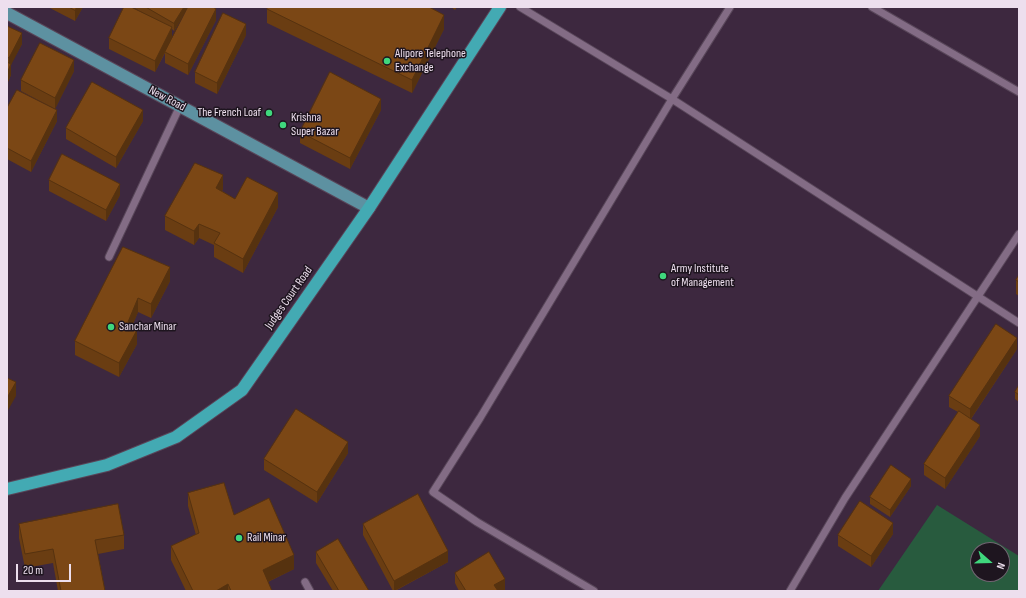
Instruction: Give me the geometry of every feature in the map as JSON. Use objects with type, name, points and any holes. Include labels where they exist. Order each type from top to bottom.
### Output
[{"type":"highway","name":"Judges Court Road","points":[[8,486],[107,465],[176,437],[242,390],[369,208],[500,7]]},
{"type":"main road","name":"New Road","points":[[7,14],[369,208]]},
{"type":"lane","points":[[520,7],[672,99],[1019,323]]},
{"type":"lane","points":[[594,591],[477,522],[433,492],[484,411],[672,99],[730,7]]},
{"type":"lane","points":[[872,7],[1019,92]]},
{"type":"lane","points":[[109,257],[180,106]]},
{"type":"lane","points":[[790,591],[845,498],[1019,234]]},
{"type":"lane","points":[[305,582],[310,591]]},
{"type":"green space","points":[[937,505],[996,542],[970,542],[970,582],[1010,582],[1010,550],[1019,556],[1019,591],[878,591]]},
{"type":"building","points":[[69,7],[77,7],[75,10]]},
{"type":"building","points":[[124,7],[131,7],[172,27],[155,61],[109,38]]},
{"type":"building","points":[[146,7],[184,7],[174,23]]},
{"type":"building","points":[[188,7],[213,7],[216,9],[188,64],[165,52]]},
{"type":"building","name":"Alipore Telephone Exchange","points":[[268,7],[429,7],[444,15],[412,80],[267,9]]},
{"type":"building","points":[[223,13],[246,24],[217,83],[195,72]]},
{"type":"building","points":[[7,26],[22,33],[9,58],[7,57]]},
{"type":"building","points":[[40,43],[74,60],[55,98],[21,80]]},
{"type":"building","points":[[7,62],[11,64],[7,73]]},
{"type":"building","points":[[330,72],[381,99],[350,158],[300,132]]},
{"type":"building","points":[[92,82],[143,110],[116,157],[66,128]]},
{"type":"building","points":[[17,90],[57,110],[31,161],[7,148],[7,108]]},
{"type":"building","points":[[62,154],[120,184],[106,210],[49,180]]},
{"type":"building","points":[[195,163],[223,175],[216,188],[235,199],[247,177],[278,193],[243,259],[214,243],[220,233],[199,224],[194,231],[165,216]]},
{"type":"building","name":"Sanchar Minar","points":[[123,247],[170,267],[151,304],[138,298],[128,322],[137,330],[119,363],[75,341]]},
{"type":"building","points":[[1019,275],[1019,282],[1016,280]]},
{"type":"building","points":[[996,324],[1017,338],[970,409],[949,396]]},
{"type":"building","points":[[7,378],[16,382],[7,398]]},
{"type":"building","points":[[1019,385],[1019,395],[1015,392]]},
{"type":"building","points":[[296,409],[348,442],[317,492],[264,459]]},
{"type":"building","points":[[959,411],[980,425],[945,478],[924,464]]},
{"type":"building","points":[[891,465],[911,479],[890,510],[870,497]]},
{"type":"building","name":"Rail Minar","points":[[224,483],[234,515],[269,498],[294,555],[263,570],[272,591],[231,591],[228,584],[216,591],[193,591],[171,546],[199,533],[188,493]]},
{"type":"building","points":[[418,494],[448,551],[394,581],[363,524]]},
{"type":"building","points":[[860,501],[893,523],[871,556],[838,535]]},
{"type":"building","points":[[118,504],[124,535],[95,540],[105,591],[61,591],[53,549],[25,554],[19,524]]},
{"type":"building","points":[[338,539],[369,591],[339,591],[316,552]]},
{"type":"building","points":[[489,552],[505,579],[494,585],[498,591],[466,591],[455,573]]},
{"type":"place","name":"Alipore Telephone Exchange","points":[[387,61]]},
{"type":"place","name":"The French Loaf","points":[[269,113]]},
{"type":"place","name":"Krishna Super Bazar","points":[[283,125]]},
{"type":"place","name":"Army Institute of Management","points":[[663,276]]},
{"type":"place","name":"Sanchar Minar","points":[[111,327]]},
{"type":"place","name":"Rail Minar","points":[[239,538]]}]
